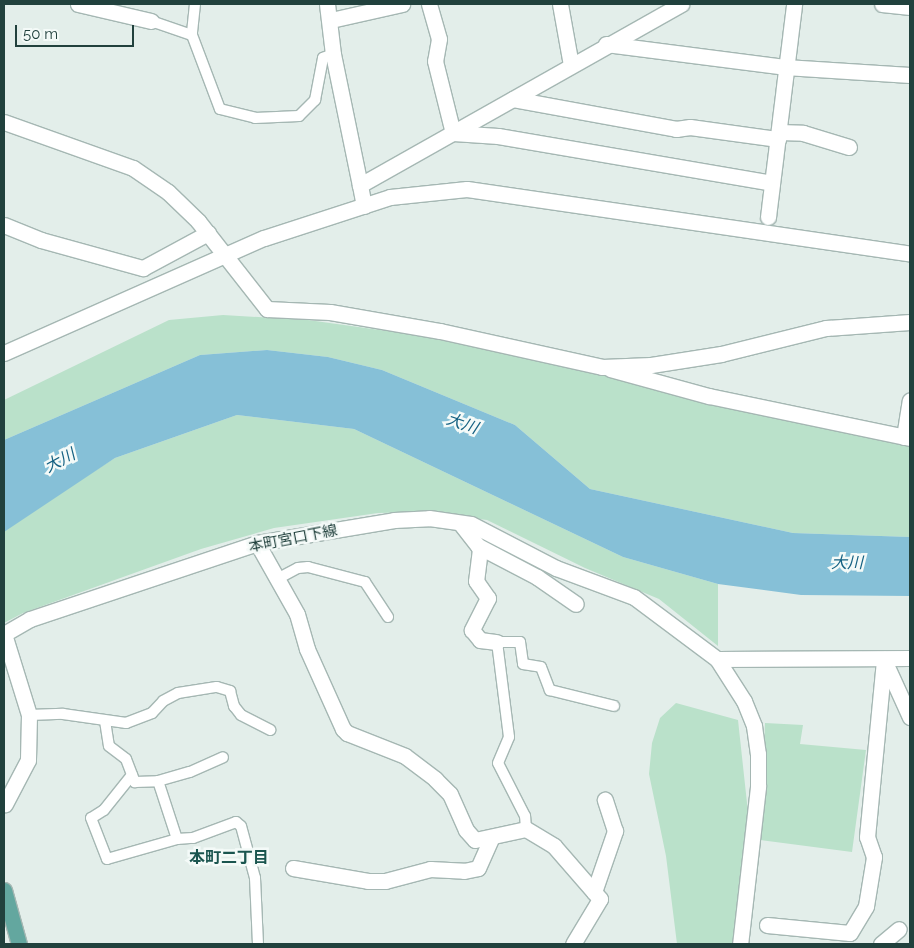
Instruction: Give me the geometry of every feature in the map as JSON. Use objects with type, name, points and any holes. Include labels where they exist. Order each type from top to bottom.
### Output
[{"type":"main road","points":[[4,890],[19,944]]},
{"type":"street","points":[[78,4],[148,20],[147,4]]},
{"type":"street","points":[[327,4],[331,20],[333,54],[364,206]]},
{"type":"street","points":[[331,20],[402,4]]},
{"type":"street","points":[[429,4],[439,39],[435,61],[453,133]]},
{"type":"street","points":[[560,4],[571,65]]},
{"type":"street","points":[[360,185],[606,44],[681,4]]},
{"type":"street","points":[[768,217],[794,4]]},
{"type":"street","points":[[882,4],[910,7]]},
{"type":"street","points":[[606,44],[786,67],[910,75]]},
{"type":"street","points":[[513,99],[676,129],[690,127],[778,136],[803,133],[849,147]]},
{"type":"street","points":[[4,122],[133,168],[168,192],[208,233],[267,309],[330,312],[440,331],[602,366],[709,396],[907,438],[910,400]]},
{"type":"street","points":[[453,133],[498,136],[772,183]]},
{"type":"street","points":[[4,353],[225,254],[390,198],[467,189],[910,254]]},
{"type":"street","points":[[4,225],[41,240],[143,268],[208,233]]},
{"type":"street","points":[[602,366],[652,365],[721,354],[826,328],[910,322]]},
{"type":"street","name":"本町宮口下線","points":[[4,634],[30,619],[258,543],[394,520],[429,518],[471,524],[556,568],[634,597],[717,659]]},
{"type":"street","points":[[460,523],[478,546],[482,555],[476,581],[488,598],[472,630],[480,640],[497,642]]},
{"type":"street","points":[[258,543],[279,578],[343,729],[405,756],[450,794],[466,830],[475,840],[491,839],[526,829],[554,846],[600,899],[573,944]]},
{"type":"street","points":[[478,546],[538,577],[576,604]]},
{"type":"street","points":[[4,634],[29,714],[28,760],[5,804]]},
{"type":"street","points":[[884,658],[910,717]]},
{"type":"street","points":[[767,925],[850,933],[866,906],[874,857],[867,838],[884,658]]},
{"type":"street","points":[[717,659],[910,658]]},
{"type":"street","points":[[717,659],[744,702],[754,726],[758,754],[758,787],[740,944]]},
{"type":"street","points":[[594,892],[615,831],[605,800]]},
{"type":"street","points":[[294,868],[368,881],[385,881],[430,869],[464,871],[478,868],[491,839]]},
{"type":"street","points":[[881,944],[899,929]]},
{"type":"lane","points":[[195,4],[192,34],[220,109],[255,118],[299,116],[315,100],[323,58],[333,54]]},
{"type":"lane","points":[[148,20],[192,34]]},
{"type":"lane","points":[[279,578],[298,568],[308,567],[365,582],[388,617]]},
{"type":"lane","points":[[526,829],[525,816],[498,763],[509,737],[497,642],[520,642],[523,664],[540,666],[550,690],[614,706]]},
{"type":"lane","points":[[29,714],[63,714],[126,723],[136,721],[178,693],[217,687],[230,691],[234,706],[241,715],[270,730]]},
{"type":"lane","points":[[105,721],[110,746],[126,759],[135,782],[158,781],[190,772],[222,757]]},
{"type":"lane","points":[[132,775],[104,810],[91,818],[107,858],[177,839],[192,838],[236,822],[241,826],[255,878],[258,944]]},
{"type":"lane","points":[[158,781],[177,839]]},
{"type":"green space","points":[[223,315],[308,320],[416,335],[910,439],[910,537],[793,533],[590,489],[515,425],[382,370],[328,357],[267,350],[200,355],[4,440],[4,400],[169,320]]},
{"type":"green space","points":[[237,415],[354,429],[623,557],[718,584],[718,646],[659,599],[585,568],[487,520],[422,512],[378,513],[274,528],[201,549],[23,613],[4,623],[4,528],[115,458]]},
{"type":"green space","points":[[676,703],[738,720],[752,849],[732,944],[677,944],[666,856],[649,774],[652,743],[660,718]]},
{"type":"green space","points":[[765,723],[803,725],[800,744],[866,750],[852,852],[761,840]]},
{"type":"water","name":"大川","points":[[267,350],[328,357],[382,370],[515,425],[590,489],[793,533],[910,537],[910,596],[801,595],[718,584],[623,557],[354,429],[237,415],[115,458],[4,532],[4,440],[200,355]]},
{"type":"district","name":"本町二丁目","points":[[229,858]]}]
